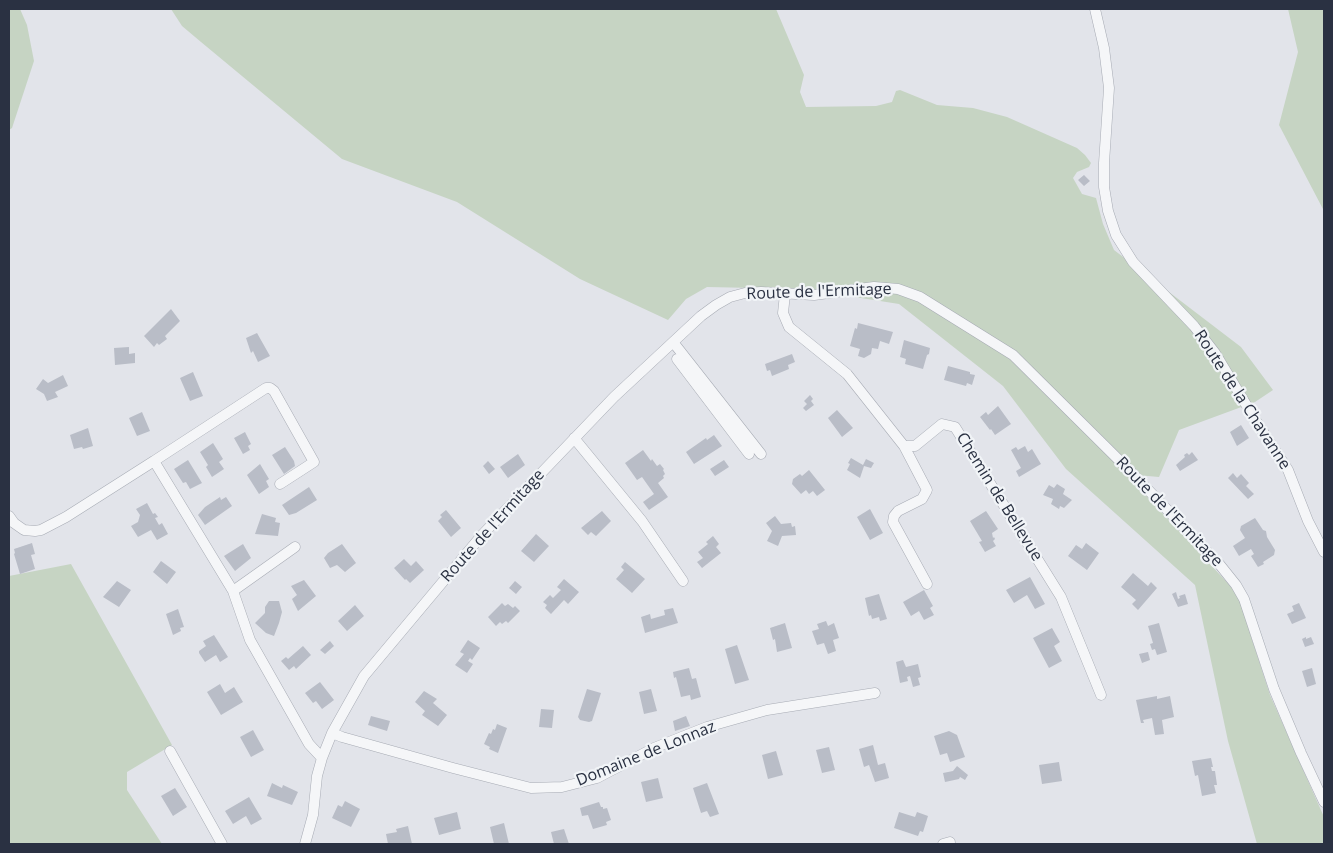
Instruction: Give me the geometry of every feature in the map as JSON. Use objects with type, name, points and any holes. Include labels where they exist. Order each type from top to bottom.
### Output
[{"type":"street","name":"Route de la Chavanne","points":[[1095,9],[1108,68],[1109,109],[1104,175],[1106,199],[1112,225],[1121,245],[1133,262],[1194,326],[1215,353],[1256,422],[1288,470],[1308,521],[1324,552]]},
{"type":"street","name":"Route de l'Ermitage","points":[[305,844],[311,825],[317,776],[322,758],[332,733],[360,682],[377,659],[482,535],[574,438],[670,344],[701,316],[730,297],[753,292],[814,295],[874,286],[909,292],[930,302],[1001,346],[1025,365],[1220,565],[1236,584],[1248,606],[1279,701],[1324,802]]},
{"type":"street","points":[[785,294],[782,313],[789,327],[847,374],[904,446],[927,490],[924,497],[898,510],[893,522],[927,584]]},
{"type":"street","points":[[670,344],[749,454]]},
{"type":"street","points":[[670,344],[761,454]]},
{"type":"street","points":[[9,516],[14,524],[24,530],[42,530],[66,517],[266,388],[274,391],[314,462],[280,484]]},
{"type":"street","name":"Chemin de Bellevue","points":[[904,446],[915,446],[942,424],[955,427],[1061,597],[1102,695]]},
{"type":"street","points":[[574,438],[642,521],[683,580]]},
{"type":"street","points":[[154,461],[233,591],[250,640],[309,744],[322,758]]},
{"type":"street","points":[[233,591],[295,547]]},
{"type":"street","name":"Domaine de Lonnaz","points":[[332,733],[342,738],[531,788],[562,787],[596,778],[654,748],[708,727],[767,710],[875,693]]},
{"type":"street","points":[[170,752],[222,844]]},
{"type":"green space","points":[[9,9],[20,9],[27,25],[34,61],[12,128],[9,130]]},
{"type":"green space","points":[[171,9],[776,9],[804,75],[800,92],[806,107],[876,106],[892,102],[896,91],[900,90],[937,105],[973,108],[1007,117],[1077,148],[1091,163],[1089,167],[1077,172],[1073,178],[1082,194],[1096,198],[1103,224],[1114,250],[1241,347],[1273,390],[1255,402],[1179,430],[1159,477],[1126,474],[1237,593],[1270,695],[1324,817],[1324,844],[1257,844],[1228,741],[1195,585],[1066,469],[1003,386],[899,304],[804,289],[707,287],[686,299],[668,320],[580,279],[457,202],[342,159],[182,26]]},
{"type":"green space","points":[[1288,9],[1324,9],[1324,211],[1279,125],[1298,52]]},
{"type":"green space","points":[[71,564],[172,745],[127,772],[127,790],[162,844],[9,844],[9,576]]},
{"type":"building","points":[[1084,175],[1090,181],[1084,186],[1078,180]]},
{"type":"building","points":[[171,309],[180,321],[165,336],[167,339],[159,345],[157,343],[154,347],[144,336]]},
{"type":"building","points":[[858,323],[893,332],[889,344],[880,341],[878,349],[872,348],[871,354],[864,358],[858,356],[860,349],[850,346]]},
{"type":"building","points":[[257,333],[270,356],[258,362],[253,351],[251,353],[246,338]]},
{"type":"building","points":[[904,340],[930,348],[923,369],[905,364],[906,359],[900,357]]},
{"type":"building","points":[[129,347],[129,354],[135,353],[135,363],[115,365],[114,348]]},
{"type":"building","points":[[792,354],[795,362],[788,365],[789,369],[772,376],[770,370],[767,371],[765,364]]},
{"type":"building","points":[[948,366],[975,375],[972,385],[967,383],[966,386],[944,380]]},
{"type":"building","points":[[193,372],[203,396],[190,401],[180,378]]},
{"type":"building","points":[[63,375],[68,386],[55,392],[58,397],[47,401],[44,394],[36,389],[43,379],[48,383]]},
{"type":"building","points":[[810,395],[814,405],[806,411],[803,408],[807,404],[804,401]]},
{"type":"building","points":[[998,406],[1011,424],[995,435],[980,417],[986,412],[988,415]]},
{"type":"building","points":[[837,410],[853,428],[842,437],[828,418]]},
{"type":"building","points":[[142,412],[150,431],[137,436],[129,418]]},
{"type":"building","points":[[1241,425],[1249,438],[1237,446],[1230,432]]},
{"type":"building","points":[[88,428],[93,446],[74,449],[70,435]]},
{"type":"building","points":[[245,432],[251,444],[248,446],[250,450],[243,454],[234,438]]},
{"type":"building","points":[[714,435],[722,446],[694,464],[686,452],[706,438],[707,440]]},
{"type":"building","points":[[213,443],[223,459],[219,462],[224,469],[212,477],[206,467],[208,465],[200,452]]},
{"type":"building","points":[[1025,446],[1028,452],[1032,449],[1041,464],[1019,477],[1016,471],[1021,468],[1011,450],[1016,447],[1018,450]]},
{"type":"building","points":[[285,447],[295,466],[284,474],[272,455]]},
{"type":"building","points":[[643,450],[651,461],[652,459],[657,466],[660,464],[664,469],[664,478],[658,483],[668,497],[649,510],[643,502],[654,494],[642,477],[637,480],[625,463]]},
{"type":"building","points":[[1192,452],[1198,460],[1180,471],[1176,465],[1185,457],[1184,455],[1187,453],[1189,455]]},
{"type":"building","points":[[518,454],[525,465],[508,478],[500,467]]},
{"type":"building","points":[[851,458],[863,465],[866,459],[874,463],[871,468],[864,466],[860,478],[847,470]]},
{"type":"building","points":[[188,460],[202,483],[190,489],[186,482],[183,483],[174,469]]},
{"type":"building","points":[[724,460],[729,467],[715,476],[710,469]]},
{"type":"building","points":[[488,461],[495,469],[489,474],[483,466]]},
{"type":"building","points":[[260,464],[269,479],[266,481],[269,487],[259,494],[247,475]]},
{"type":"building","points":[[809,470],[825,490],[817,496],[813,491],[809,494],[806,490],[801,494],[792,484],[793,479],[800,474],[802,476]]},
{"type":"building","points":[[1233,473],[1237,478],[1241,474],[1249,483],[1246,486],[1254,494],[1248,499],[1228,478]]},
{"type":"building","points":[[1057,484],[1065,489],[1063,494],[1072,500],[1064,508],[1060,506],[1059,509],[1051,504],[1053,499],[1043,495],[1049,485],[1054,488]]},
{"type":"building","points":[[309,487],[317,500],[296,513],[289,515],[282,505]]},
{"type":"building","points":[[220,497],[221,500],[226,497],[232,506],[205,525],[198,515],[205,507]]},
{"type":"building","points":[[147,503],[153,514],[155,513],[158,517],[155,518],[159,525],[162,523],[168,534],[157,540],[151,530],[138,537],[131,526],[138,522],[140,515],[136,509]]},
{"type":"building","points":[[870,509],[883,533],[870,540],[857,517]]},
{"type":"building","points":[[446,510],[461,528],[451,537],[438,521],[442,517],[440,515]]},
{"type":"building","points":[[602,511],[611,521],[596,536],[591,532],[588,535],[581,528]]},
{"type":"building","points":[[986,511],[998,529],[992,533],[996,546],[985,552],[979,542],[982,541],[970,521]]},
{"type":"building","points":[[262,514],[276,518],[275,522],[280,523],[278,536],[255,534]]},
{"type":"building","points":[[775,516],[781,524],[791,523],[792,527],[795,526],[796,535],[782,536],[778,546],[767,541],[772,531],[766,523]]},
{"type":"building","points":[[1255,518],[1263,530],[1266,531],[1267,537],[1275,550],[1274,555],[1258,567],[1251,556],[1254,554],[1251,549],[1239,556],[1233,546],[1245,538],[1240,530],[1241,526]]},
{"type":"building","points":[[536,534],[549,546],[534,562],[521,551]]},
{"type":"building","points":[[713,536],[719,544],[716,547],[721,553],[702,568],[697,562],[703,558],[698,552],[708,544],[706,542]]},
{"type":"building","points":[[32,543],[35,554],[31,555],[35,569],[20,574],[14,549]]},
{"type":"building","points":[[1086,543],[1099,553],[1087,570],[1068,556],[1076,545],[1082,549]]},
{"type":"building","points":[[243,544],[251,558],[235,571],[224,556]]},
{"type":"building","points":[[342,544],[356,563],[345,572],[337,565],[330,568],[324,558]]},
{"type":"building","points":[[404,559],[411,566],[416,561],[424,570],[410,583],[394,568]]},
{"type":"building","points":[[161,561],[176,572],[167,584],[153,572]]},
{"type":"building","points":[[625,562],[645,579],[632,593],[616,579],[624,570],[621,567]]},
{"type":"building","points":[[1133,573],[1148,586],[1151,582],[1157,588],[1138,610],[1132,604],[1136,600],[1121,587]]},
{"type":"building","points":[[1030,577],[1045,604],[1035,609],[1027,595],[1014,603],[1006,590]]},
{"type":"building","points":[[564,579],[579,592],[568,604],[564,600],[551,614],[545,608],[547,605],[543,602],[550,595],[553,598],[561,590],[557,587]]},
{"type":"building","points":[[304,580],[316,596],[298,611],[292,599],[297,595],[291,586]]},
{"type":"building","points":[[117,581],[131,590],[119,607],[103,597]]},
{"type":"building","points":[[515,581],[522,587],[516,594],[509,588]]},
{"type":"building","points":[[924,590],[933,606],[930,608],[934,615],[924,620],[919,611],[911,616],[903,602]]},
{"type":"building","points":[[1176,592],[1178,599],[1180,598],[1179,596],[1185,594],[1188,604],[1178,607],[1172,594]]},
{"type":"building","points":[[879,594],[887,619],[880,621],[879,617],[872,619],[871,615],[869,616],[865,598]]},
{"type":"building","points":[[269,601],[279,601],[282,612],[274,636],[266,633],[255,623],[265,613],[265,607]]},
{"type":"building","points":[[502,603],[505,606],[508,604],[513,608],[515,606],[520,611],[508,623],[506,621],[502,624],[500,622],[496,626],[488,617]]},
{"type":"building","points":[[1299,603],[1306,618],[1292,624],[1287,614],[1294,611],[1292,606]]},
{"type":"building","points":[[355,605],[364,616],[347,631],[338,621]]},
{"type":"building","points":[[673,608],[678,623],[645,633],[641,617],[650,614],[651,619],[665,615],[664,610]]},
{"type":"building","points":[[178,609],[184,627],[180,628],[181,631],[173,635],[166,614]]},
{"type":"building","points":[[826,621],[828,626],[834,623],[839,638],[833,640],[836,651],[828,654],[824,643],[817,645],[812,631],[819,629],[817,624]]},
{"type":"building","points":[[785,623],[792,648],[777,652],[775,639],[773,640],[770,628]]},
{"type":"building","points":[[1159,623],[1167,652],[1157,655],[1155,649],[1152,650],[1150,644],[1153,643],[1148,626]]},
{"type":"building","points":[[1052,628],[1060,642],[1054,646],[1062,661],[1049,668],[1033,638]]},
{"type":"building","points":[[214,635],[228,657],[220,662],[216,655],[205,662],[199,651],[206,646],[203,641]]},
{"type":"building","points":[[1306,637],[1306,639],[1311,637],[1314,644],[1305,647],[1302,639]]},
{"type":"building","points":[[468,640],[480,648],[472,660],[470,658],[468,661],[473,664],[467,673],[455,665],[464,654],[460,652]]},
{"type":"building","points":[[330,641],[334,646],[325,654],[320,650]]},
{"type":"building","points":[[737,645],[749,680],[735,684],[725,649]]},
{"type":"building","points":[[303,646],[311,655],[296,669],[294,666],[289,670],[281,661],[286,657],[288,659]]},
{"type":"building","points":[[1148,652],[1150,660],[1142,663],[1139,654]]},
{"type":"building","points":[[903,660],[906,667],[918,664],[921,677],[918,678],[920,685],[913,687],[910,676],[907,677],[908,681],[900,683],[896,662]]},
{"type":"building","points":[[689,668],[692,679],[696,678],[701,697],[691,700],[690,695],[681,697],[673,672]]},
{"type":"building","points":[[1312,668],[1316,684],[1307,687],[1302,671]]},
{"type":"building","points":[[320,682],[334,700],[322,709],[316,701],[313,703],[305,693]]},
{"type":"building","points":[[220,684],[225,693],[234,687],[243,702],[221,715],[207,692]]},
{"type":"building","points":[[587,689],[601,693],[592,721],[589,722],[580,720],[578,717]]},
{"type":"building","points":[[651,689],[657,711],[644,714],[639,692]]},
{"type":"building","points":[[424,691],[437,699],[433,703],[447,715],[438,726],[422,715],[425,711],[415,702]]},
{"type":"building","points":[[1157,696],[1157,699],[1170,696],[1174,717],[1162,720],[1164,734],[1155,735],[1152,718],[1143,720],[1144,723],[1141,723],[1136,700]]},
{"type":"building","points":[[541,709],[554,710],[552,728],[539,727]]},
{"type":"building","points":[[371,716],[390,721],[387,731],[368,725]]},
{"type":"building","points":[[686,716],[690,726],[675,731],[673,721]]},
{"type":"building","points":[[497,724],[507,728],[498,753],[489,749],[490,747],[484,744],[489,733],[491,734],[493,729],[495,730]]},
{"type":"building","points":[[253,730],[264,750],[251,757],[240,737]]},
{"type":"building","points":[[949,731],[957,735],[965,757],[950,762],[947,753],[940,755],[934,736]]},
{"type":"building","points":[[873,745],[878,765],[885,763],[889,778],[875,782],[869,765],[864,767],[859,749]]},
{"type":"building","points":[[829,747],[835,770],[822,773],[816,750]]},
{"type":"building","points":[[776,751],[783,775],[768,779],[762,755]]},
{"type":"building","points":[[1211,758],[1213,767],[1211,767],[1212,771],[1215,771],[1217,785],[1214,785],[1216,793],[1202,796],[1198,775],[1195,776],[1192,761]]},
{"type":"building","points":[[1059,762],[1062,781],[1042,784],[1039,765]]},
{"type":"building","points":[[957,766],[968,775],[965,780],[960,777],[959,779],[945,782],[943,773],[953,771]]},
{"type":"building","points":[[658,778],[663,798],[646,802],[641,782]]},
{"type":"building","points":[[272,783],[282,788],[283,785],[298,792],[292,805],[267,796]]},
{"type":"building","points":[[707,783],[719,814],[710,817],[707,811],[701,813],[693,788]]},
{"type":"building","points":[[175,788],[187,807],[173,816],[161,796]]},
{"type":"building","points":[[249,797],[262,819],[251,825],[246,816],[233,824],[225,811]]},
{"type":"building","points":[[345,801],[360,809],[351,827],[332,818],[338,805],[342,807]]},
{"type":"building","points":[[599,802],[603,809],[607,808],[611,820],[606,822],[607,825],[593,829],[588,815],[582,816],[580,808]]},
{"type":"building","points":[[457,812],[461,829],[439,835],[434,818]]},
{"type":"building","points":[[899,812],[915,817],[917,812],[928,816],[923,832],[920,831],[918,836],[894,828]]},
{"type":"building","points":[[504,823],[509,844],[494,844],[490,827]]},
{"type":"building","points":[[408,826],[412,844],[388,844],[386,834],[397,832],[396,829]]},
{"type":"building","points":[[564,829],[569,844],[554,844],[551,832]]}]
